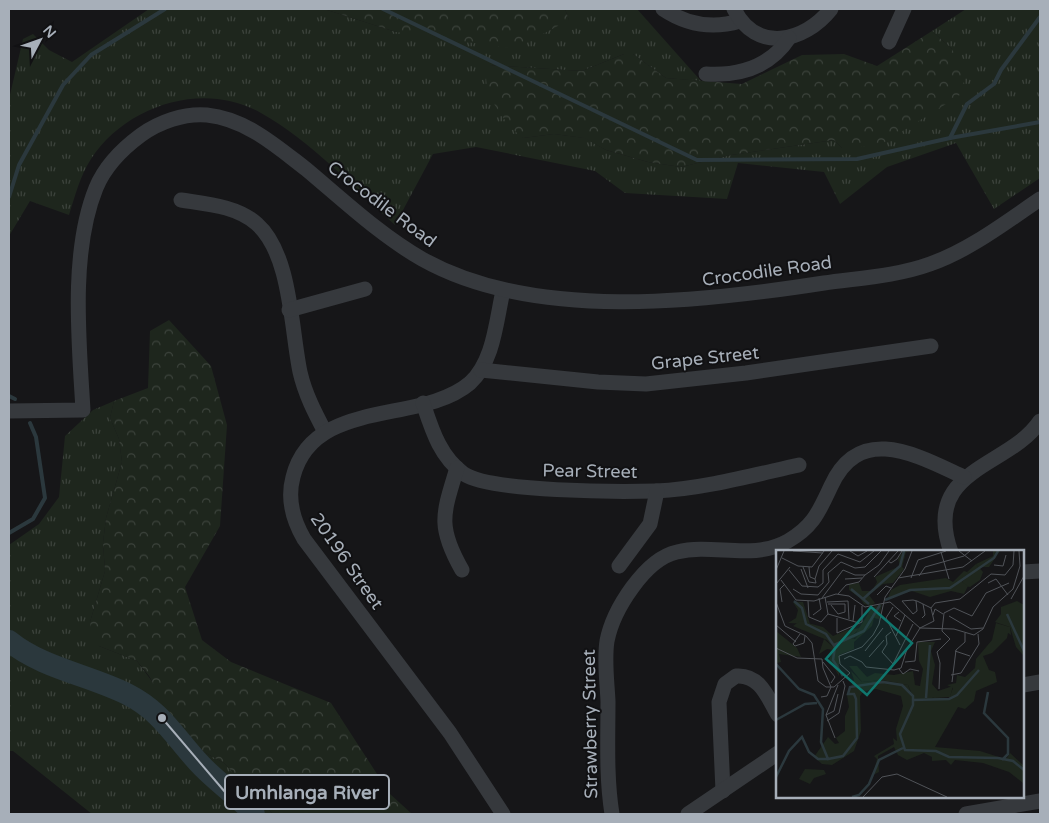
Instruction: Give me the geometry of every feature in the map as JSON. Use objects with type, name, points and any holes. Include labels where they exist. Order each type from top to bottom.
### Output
[{"type":"street","points":[[663,9],[696,24],[714,26],[737,15],[747,28],[764,36],[789,38],[806,32],[816,25],[831,9]]},
{"type":"street","points":[[889,42],[904,9]]},
{"type":"street","points":[[706,74],[724,75],[752,69],[775,55],[789,38]]},
{"type":"street","name":"Crocodile Road","points":[[9,411],[83,410],[78,338],[80,266],[91,206],[97,187],[110,164],[122,150],[149,129],[173,119],[205,114],[251,128],[275,144],[384,232],[421,258],[448,272],[503,291],[631,302],[695,300],[747,295],[910,270],[950,255],[1040,199]]},
{"type":"street","points":[[182,200],[218,205],[242,214],[257,224],[270,239],[282,264],[306,394],[325,432]]},
{"type":"street","points":[[289,310],[365,289]]},
{"type":"street","name":"20196 Street","points":[[503,291],[492,343],[481,370],[464,387],[423,403],[354,421],[325,432],[306,449],[294,470],[290,493],[298,528],[450,733],[503,814]]},
{"type":"street","name":"Grape Street","points":[[481,370],[598,382],[646,384],[755,372],[931,346]]},
{"type":"street","name":"Pear Street","points":[[423,403],[434,438],[457,468],[481,481],[517,487],[657,491],[799,465]]},
{"type":"street","points":[[950,550],[946,534],[947,511],[964,477],[1015,444],[1033,430],[1040,420]]},
{"type":"street","name":"Strawberry Street","points":[[612,814],[607,640],[622,604],[639,580],[657,561],[678,552],[692,550],[753,552],[767,550],[787,541],[812,523],[842,468],[851,459],[867,449],[887,449],[915,455],[964,477]]},
{"type":"street","points":[[457,468],[444,520],[450,549],[462,570]]},
{"type":"street","points":[[620,566],[650,524],[657,491]]},
{"type":"street","points":[[1024,572],[1040,571]]},
{"type":"street","points":[[723,791],[719,702],[725,684],[736,676],[753,680],[763,689],[776,712]]},
{"type":"street","points":[[1024,685],[1040,682]]},
{"type":"street","points":[[688,814],[776,754]]},
{"type":"street","points":[[966,814],[1040,801]]},
{"type":"green space","points":[[149,9],[324,9],[396,32],[569,20],[565,9],[637,9],[701,81],[666,78],[633,54],[624,54],[582,71],[489,65],[523,138],[554,134],[585,138],[606,150],[648,162],[681,167],[731,155],[834,140],[842,148],[952,49],[932,31],[966,9],[1040,9],[1040,178],[994,209],[956,143],[887,167],[840,204],[824,172],[738,163],[727,199],[625,193],[595,171],[476,147],[433,154],[395,225],[331,165],[279,124],[239,103],[215,99],[191,99],[168,103],[145,112],[124,124],[106,140],[91,159],[81,179],[69,215],[30,201],[9,236],[9,99],[23,39],[33,34],[49,50],[72,62]]},
{"type":"green space","points":[[324,9],[565,9],[569,20],[515,49],[396,32]]},
{"type":"green space","points":[[932,31],[952,49],[966,76],[959,96],[883,143],[874,146],[842,148],[834,140],[731,155],[681,167],[648,162],[606,150],[584,138],[554,134],[523,138],[501,115],[490,95],[487,84],[486,74],[489,65],[582,71],[624,54],[633,54],[666,78],[742,84],[802,55],[844,54],[877,66]]},
{"type":"green space","points":[[169,320],[211,366],[227,425],[220,526],[185,587],[202,640],[231,662],[331,703],[390,794],[412,814],[273,814],[224,763],[204,752],[184,737],[149,676],[137,661],[99,646],[93,640],[90,622],[105,571],[103,543],[106,518],[122,462],[119,439],[110,418],[114,401],[148,388],[150,331]]},
{"type":"green space","points":[[114,401],[110,418],[119,439],[122,462],[106,518],[103,543],[105,571],[90,622],[99,646],[137,661],[204,752],[224,763],[273,814],[92,814],[13,751],[9,751],[9,545],[39,524],[59,497],[65,436],[93,410]]},
{"type":"waterway","points":[[9,197],[19,165],[63,85],[91,55],[165,9]]},
{"type":"waterway","points":[[383,9],[697,160],[857,159],[950,138],[1040,122]]},
{"type":"waterway","points":[[950,138],[967,104],[994,84],[1001,70],[1040,17]]},
{"type":"waterway","points":[[9,396],[15,399]]},
{"type":"waterway","points":[[9,533],[33,519],[45,498],[36,437],[30,423]]},
{"type":"waterway","points":[[9,641],[36,658],[112,687],[149,708],[205,769],[254,814]]},
{"type":"place","name":"Umhlanga River","points":[[162,718]]}]
